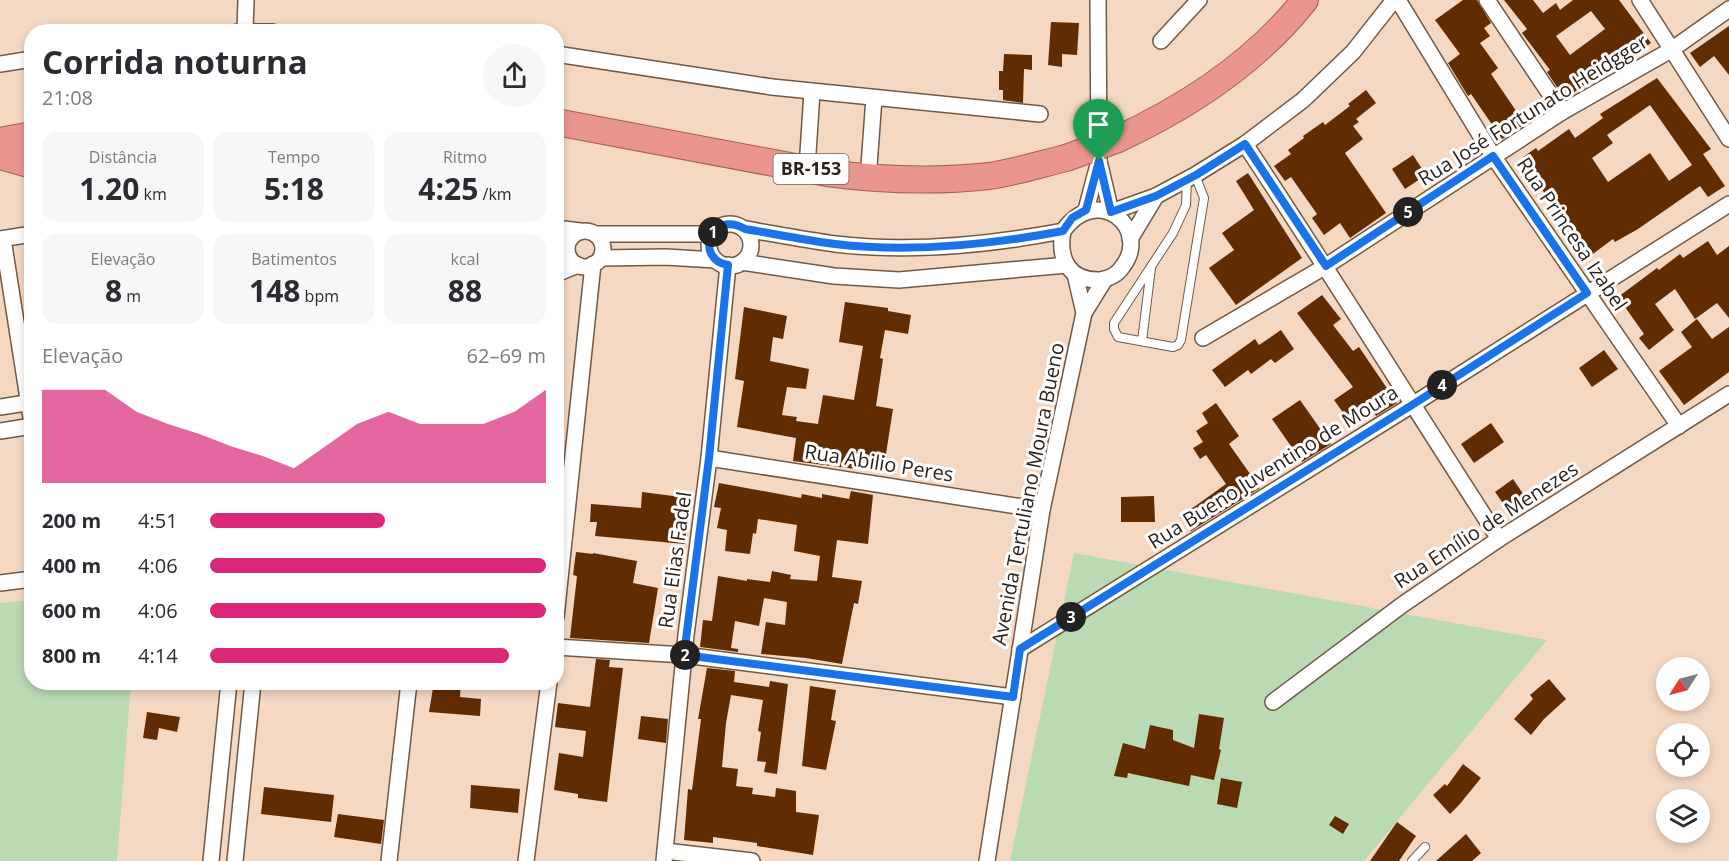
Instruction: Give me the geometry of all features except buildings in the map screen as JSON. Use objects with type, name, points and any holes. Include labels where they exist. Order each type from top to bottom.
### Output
[{"type":"highway","name":"BR-153","points":[[564,123],[868,178],[931,180],[991,175],[1066,158],[1118,139],[1160,120],[1200,96],[1253,54],[1288,22],[1305,0]]},
{"type":"highway","points":[[0,141],[24,136]]},
{"type":"highway","points":[[0,156],[24,163]]},
{"type":"street","points":[[242,24],[246,0]]},
{"type":"street","points":[[1098,0],[1099,161],[1111,212],[1127,228],[1131,243],[1128,259],[1119,272],[1105,279],[1089,280],[1071,270],[1064,262],[1060,246],[1063,231],[1072,218],[1086,210],[1111,212],[1156,196],[1245,144],[1303,99],[1353,52],[1396,0]]},
{"type":"street","points":[[1161,41],[1199,0]]},
{"type":"street","name":"Rua Princesa Izabel","points":[[1396,0],[1493,156],[1679,426]]},
{"type":"street","points":[[1487,0],[1562,112]]},
{"type":"street","points":[[1640,0],[1729,139]]},
{"type":"street","name":"Rua José Fortunato Heidgger","points":[[1203,338],[1326,266],[1562,112],[1671,50],[1729,9]]},
{"type":"street","points":[[564,55],[812,92],[1040,114]]},
{"type":"street","points":[[0,64],[24,60]]},
{"type":"street","points":[[807,168],[812,92]]},
{"type":"street","points":[[868,178],[874,99]]},
{"type":"street","points":[[1245,144],[1326,266],[1499,539]]},
{"type":"street","points":[[1086,210],[1099,161]]},
{"type":"street","points":[[1130,239],[1156,196]]},
{"type":"street","name":"Rua Bueno Juventino de Moura","points":[[1020,649],[1729,204]]},
{"type":"street","points":[[728,263],[710,252],[709,243],[718,227],[727,223],[736,224],[745,229],[837,244],[899,247],[981,244],[1063,231]]},
{"type":"street","points":[[564,229],[596,234],[712,234]]},
{"type":"street","points":[[728,263],[748,256],[751,247],[750,237],[745,229]]},
{"type":"street","points":[[564,244],[580,231]]},
{"type":"street","points":[[564,271],[591,262],[603,249],[602,241],[596,234]]},
{"type":"street","points":[[24,235],[2,239],[24,368]]},
{"type":"street","points":[[564,248],[571,260],[591,262],[666,257],[834,276],[899,279],[1071,270]]},
{"type":"street","points":[[564,536],[591,262]]},
{"type":"street","name":"Rua Elias Fadel","points":[[664,856],[684,655],[709,458],[728,263]]},
{"type":"street","name":"Avenida Tertuliano Moura Bueno","points":[[1071,270],[1084,313]]},
{"type":"street","name":"Avenida Tertuliano Moura Bueno","points":[[987,861],[1042,510],[1084,313],[1105,279]]},
{"type":"street","name":"Rua Emílio de Menezes","points":[[1273,702],[1402,605],[1499,539],[1729,394]]},
{"type":"street","points":[[0,407],[24,404]]},
{"type":"street","points":[[0,431],[24,426]]},
{"type":"street","name":"Rua Abilio Peres","points":[[709,458],[1042,510]]},
{"type":"street","points":[[0,583],[24,580]]},
{"type":"street","points":[[564,647],[684,655],[1013,697]]},
{"type":"street","points":[[211,861],[228,690]]},
{"type":"street","points":[[235,861],[252,690]]},
{"type":"street","points":[[389,861],[408,690]]},
{"type":"street","points":[[526,861],[548,690]]},
{"type":"street","points":[[664,856],[752,861]]},
{"type":"lane","points":[[1191,177],[1204,198],[1181,340],[1173,347],[1118,337],[1114,323],[1173,233],[1186,205],[1191,177]]},
{"type":"lane","points":[[1142,341],[1152,266]]},
{"type":"lane","points":[[1412,861],[1425,847]]},
{"type":"green space","points":[[1074,553],[1547,640],[1364,861],[1010,861]]},
{"type":"green space","points":[[24,601],[24,690],[130,690],[117,861],[0,861],[0,603]]},
{"type":"route","points":[[1245,144],[1326,266],[1493,156],[1587,293],[1020,649],[1013,697],[684,655],[709,458],[728,265],[715,260],[710,252],[709,243],[712,234],[718,227],[727,223],[736,224],[745,229],[837,244],[899,247],[981,244],[1063,231],[1072,218],[1086,210],[1099,161],[1111,212],[1156,196],[1196,175],[1245,144]]}]
